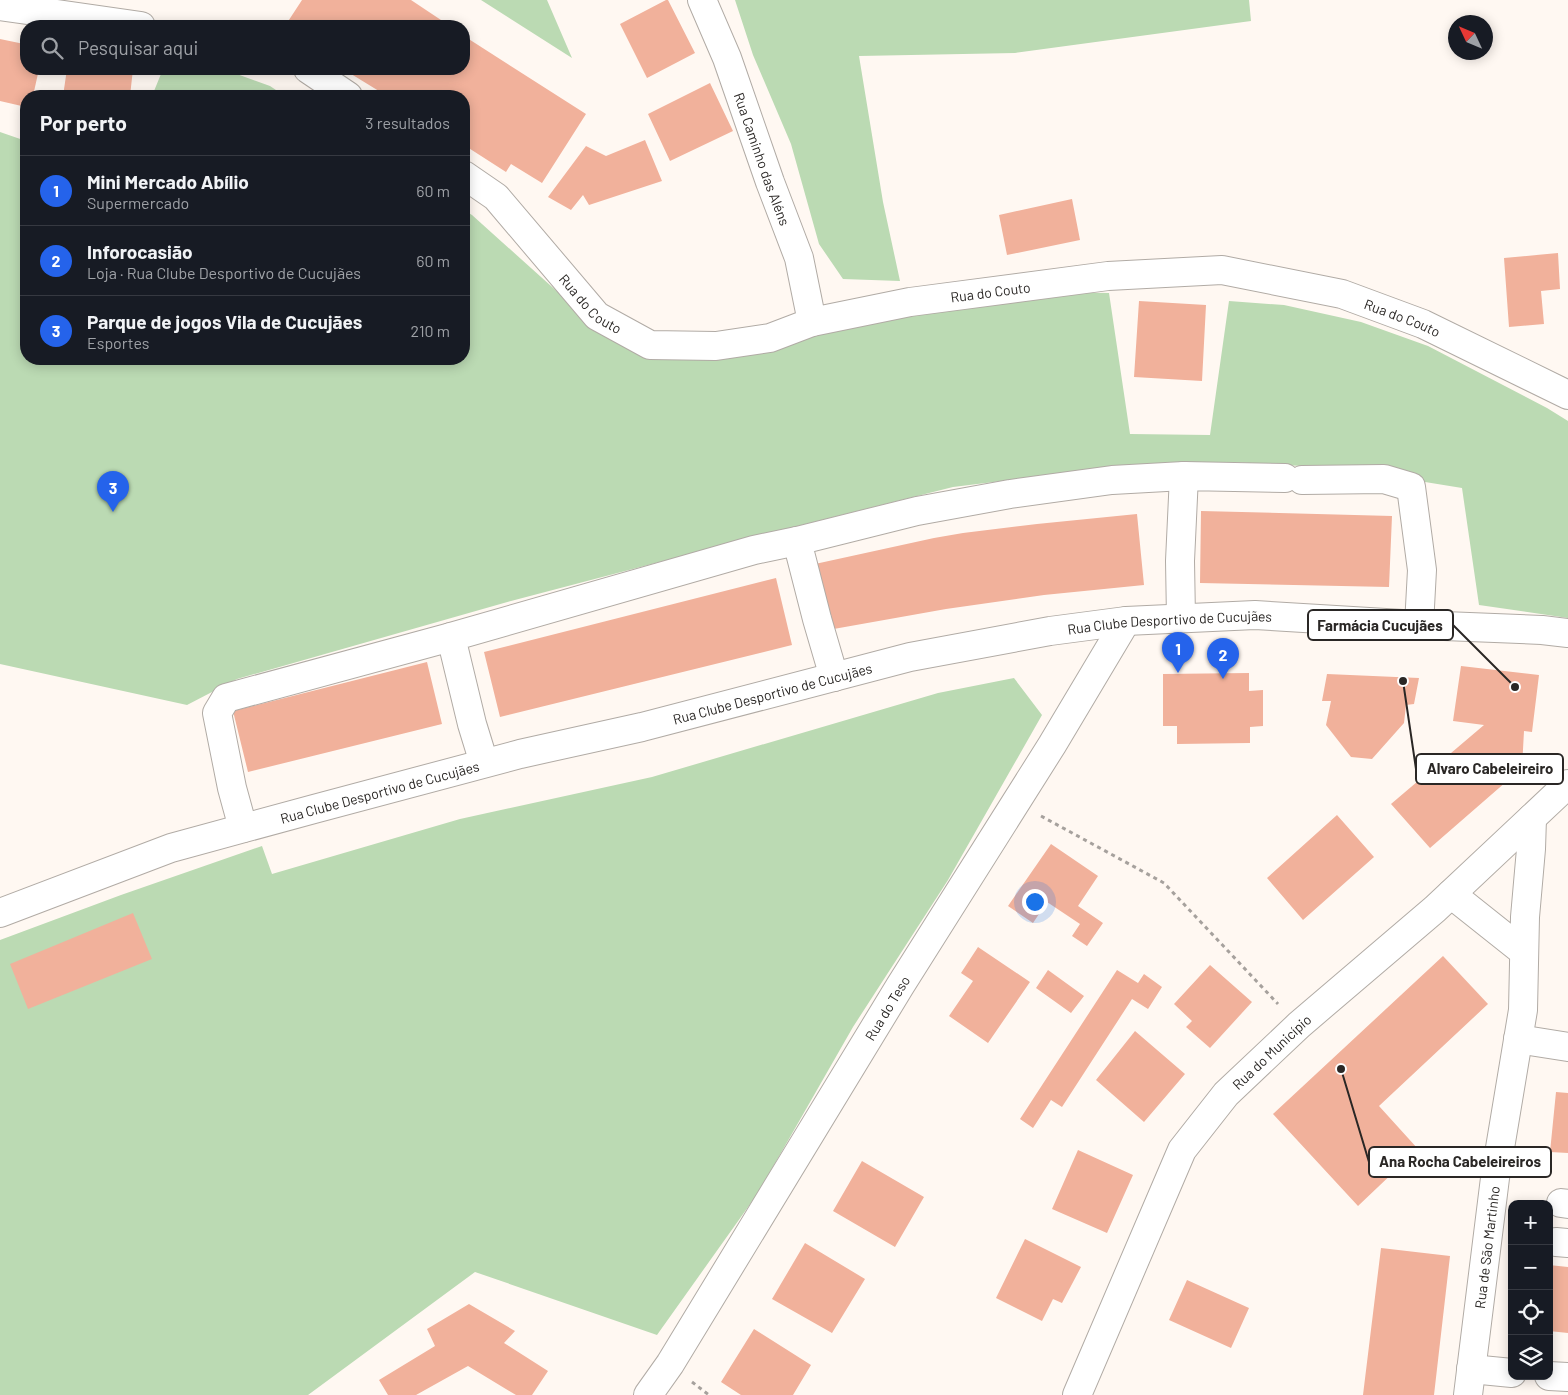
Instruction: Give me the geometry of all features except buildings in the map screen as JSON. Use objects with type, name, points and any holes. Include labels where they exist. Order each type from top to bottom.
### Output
[{"type":"street","name":"Rua Caminho das Aléns","points":[[702,0],[727,58],[770,182],[799,258],[812,322]]},
{"type":"street","points":[[0,6],[99,20]]},
{"type":"street","points":[[317,75],[339,90]]},
{"type":"street","name":"Rua do Couto","points":[[470,179],[496,197],[598,316],[650,345],[716,346],[770,338],[812,322],[910,302],[995,290],[1108,276],[1222,270],[1342,294],[1423,324],[1568,395]]},
{"type":"street","points":[[1182,618],[1180,561],[1184,476]]},
{"type":"street","points":[[243,828],[232,788],[217,713],[226,698],[451,637],[754,550],[797,541],[917,510],[1010,494],[1112,480],[1184,476],[1384,479],[1411,487],[1422,570],[1419,625]]},
{"type":"street","points":[[797,541],[834,677]]},
{"type":"street","name":"Rua Clube Desportivo de Cucujães","points":[[0,913],[171,848],[243,828],[484,764],[642,727],[910,657],[1050,631],[1126,620],[1256,615],[1568,632]]},
{"type":"street","name":"Rua do Teso","points":[[648,1395],[670,1364],[895,995],[1016,803],[1126,620]]},
{"type":"street","points":[[451,637],[472,724],[484,764]]},
{"type":"street","name":"Rua do Município","points":[[1077,1395],[1182,1150],[1226,1094],[1299,1025],[1435,910],[1568,784]]},
{"type":"street","name":"Rua de São Martinho","points":[[1470,1382],[1496,1178],[1523,1010],[1525,917],[1532,818]]},
{"type":"street","points":[[1451,894],[1524,952]]},
{"type":"street","points":[[1518,1039],[1568,1047]]},
{"type":"street","points":[[1470,1382],[1508,1374]]},
{"type":"street","points":[[1553,1376],[1568,1377]]},
{"type":"path","points":[[1016,803],[1164,883],[1299,1025]]},
{"type":"green space","points":[[481,0],[547,0],[572,58]]},
{"type":"green space","points":[[735,0],[1249,0],[1251,21],[1015,53],[859,56],[883,202],[900,281],[843,279],[819,244],[791,144],[753,55]]},
{"type":"green space","points":[[161,75],[240,75],[276,90],[154,90]]},
{"type":"green space","points":[[0,132],[20,139],[20,365],[470,365],[470,214],[590,321],[647,352],[801,332],[1032,292],[1109,293],[1130,434],[1210,435],[1229,301],[1284,305],[1361,322],[1428,346],[1547,408],[1568,421],[1568,618],[1479,605],[1462,488],[1339,468],[1231,462],[1106,468],[953,487],[511,601],[237,679],[187,705],[0,664]]},
{"type":"green space","points":[[1014,678],[1042,715],[948,880],[853,1027],[758,1193],[657,1335],[475,1272],[308,1395],[0,1395],[0,940],[262,846],[272,874],[460,819],[652,777],[938,693]]},
{"type":"place","name":"Parque de jogos Vila de Cucujães","points":[[113,512]]},
{"type":"place","name":"Mini Mercado Abílio","points":[[1178,673]]},
{"type":"place","name":"Inforocasião","points":[[1223,679]]},
{"type":"place","name":"Alvaro Cabeleireiro","points":[[1403,681]]},
{"type":"place","name":"Farmácia Cucujães","points":[[1515,687]]},
{"type":"place","name":"Ana Rocha Cabeleireiros","points":[[1341,1069]]}]
